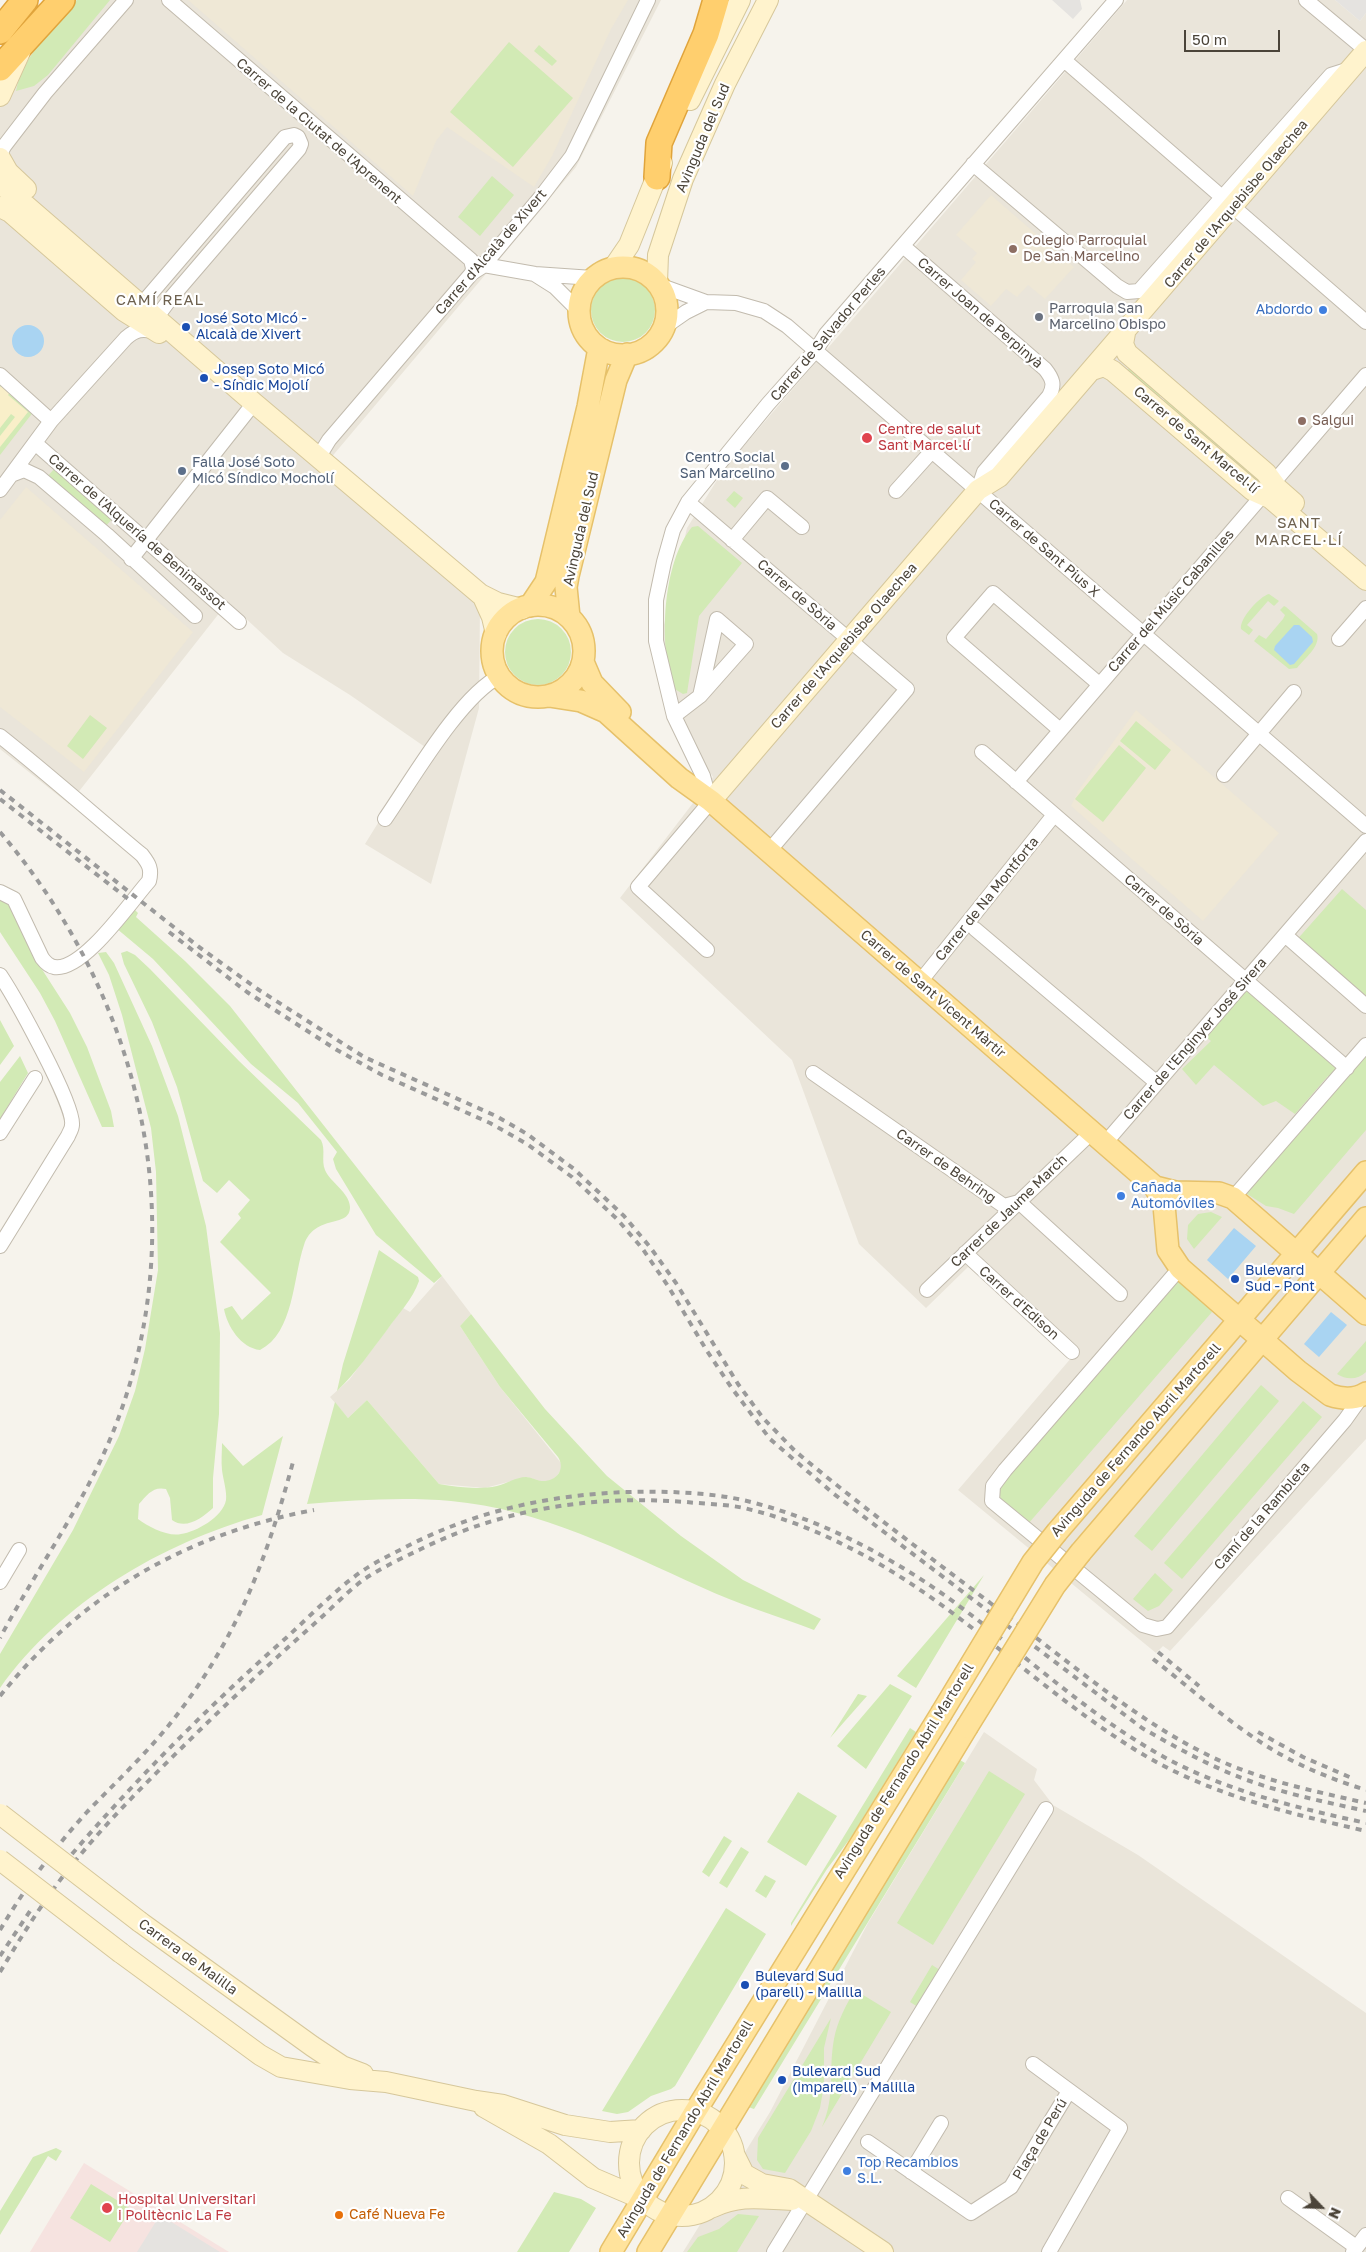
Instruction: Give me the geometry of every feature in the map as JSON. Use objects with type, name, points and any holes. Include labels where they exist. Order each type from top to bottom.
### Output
[{"type":"highway","points":[[0,31],[25,0]]},
{"type":"highway","points":[[0,68],[62,0]]},
{"type":"highway","points":[[657,177],[659,143],[703,42],[716,0]]},
{"type":"main road","points":[[614,268],[635,268],[651,276],[658,284],[667,306],[663,328],[649,346],[638,352],[612,354],[599,348],[586,336],[579,319],[578,310],[582,292],[593,278],[614,268]]},
{"type":"main road","name":"Avinguda del Sud","points":[[526,608],[546,582],[588,407],[599,348]]},
{"type":"main road","name":"Avinguda del Sud","points":[[569,617],[566,587],[568,576],[616,380],[627,354]]},
{"type":"main road","points":[[547,606],[569,617],[577,627],[582,638],[583,662],[578,674],[570,684],[549,696],[533,697],[518,692],[500,676],[493,656],[496,634],[507,619],[526,608],[547,606]]},
{"type":"main road","name":"Carrer de Sant Vicent Màrtir","points":[[583,662],[587,674],[600,693],[709,796],[919,983],[1155,1187],[1164,1205],[1174,1259]]},
{"type":"main road","name":"Carrer de Sant Vicent Màrtir","points":[[549,696],[581,701],[606,712],[679,778],[709,796]]},
{"type":"main road","name":"Avinguda de Fernando Abril Martorell","points":[[611,2252],[694,2112],[1033,1562],[1366,1172]]},
{"type":"main road","points":[[1155,1187],[1175,1192],[1219,1193],[1232,1198],[1297,1252],[1366,1314]]},
{"type":"main road","points":[[1232,1198],[1201,1199],[1188,1202],[1180,1209],[1174,1222],[1174,1259],[1239,1320],[1330,1395],[1340,1398],[1365,1395]]},
{"type":"main road","points":[[648,2252],[1055,1585],[1366,1218]]},
{"type":"street","points":[[126,0],[45,93],[5,144],[0,159],[8,172],[145,301]]},
{"type":"street","name":"Carrer de la Ciutat de l'Aprenent","points":[[169,0],[475,266]]},
{"type":"street","name":"Carrer d'Alcalà de Xivert","points":[[318,458],[329,440],[475,266],[540,198],[572,156],[648,0]]},
{"type":"street","name":"Avinguda del Sud","points":[[614,268],[629,245],[691,97],[740,0]]},
{"type":"street","name":"Avinguda del Sud","points":[[658,284],[658,256],[683,179],[725,84],[768,0]]},
{"type":"street","name":"Carrer de Salvador Perles","points":[[709,796],[703,776],[674,716],[656,641],[656,600],[673,530],[688,502],[768,404],[816,350],[826,334],[1116,0]]},
{"type":"street","points":[[1306,0],[1366,51]]},
{"type":"street","points":[[0,96],[30,34]]},
{"type":"street","name":"Carrer de l'Arquebisbe Olaechea","points":[[973,164],[1117,286],[1122,290],[1133,293],[1144,288],[1227,203],[1366,51]]},
{"type":"street","points":[[1064,60],[1366,322]]},
{"type":"street","points":[[0,490],[51,421],[126,337],[136,331],[155,325],[172,298],[313,131],[306,121],[286,137],[145,301]]},
{"type":"street","points":[[286,137],[294,134],[298,137],[301,144],[299,149]]},
{"type":"street","points":[[0,183],[145,301],[154,303],[155,325]]},
{"type":"street","name":"Carrer de l'Arquebisbe Olaechea","points":[[709,796],[850,640],[978,490],[999,477],[1125,333],[1227,203]]},
{"type":"street","points":[[0,207],[10,212],[124,311],[155,325],[186,346],[483,597],[492,617],[496,634]]},
{"type":"street","name":"Carrer Joan de Perpinyà","points":[[903,246],[1045,369],[1051,376],[1053,383]]},
{"type":"street","points":[[475,266],[535,274],[593,278]]},
{"type":"street","points":[[535,274],[555,287],[578,310]]},
{"type":"street","name":"Carrer de Sant Pius X","points":[[658,284],[706,302],[736,303],[764,311],[787,326],[1366,826]]},
{"type":"street","name":"Carrer de Sant Pius X","points":[[663,328],[686,312],[706,302]]},
{"type":"street","name":"Carrer de Sant Marcel·lí","points":[[1125,333],[1123,344],[1127,353],[1266,472],[1270,498],[1366,580]]},
{"type":"street","name":"Carrer de Sant Marcel·lí","points":[[1092,370],[1104,366],[1114,370],[1252,490],[1277,488],[1366,564]]},
{"type":"street","points":[[0,375],[51,421]]},
{"type":"street","name":"Carrer del Músic Cabanilles","points":[[1016,782],[1366,375]]},
{"type":"street","name":"Carrer de l'Arquebisbe Olaechea","points":[[978,490],[984,472],[1049,396],[1053,383]]},
{"type":"street","points":[[131,559],[254,403]]},
{"type":"street","name":"Carrer de l'Alquería de Benimassot","points":[[35,443],[239,622]]},
{"type":"street","points":[[896,491],[932,450]]},
{"type":"street","name":"Carrer de l'Alquería de Benimassot","points":[[11,475],[24,470],[39,476],[107,535],[195,616]]},
{"type":"street","points":[[732,540],[767,498],[802,527]]},
{"type":"street","name":"Carrer de Sòria","points":[[688,502],[907,689],[769,851]]},
{"type":"street","points":[[1060,730],[954,638],[993,593],[1099,684]]},
{"type":"street","points":[[483,597],[526,608]]},
{"type":"street","points":[[1339,639],[1366,608]]},
{"type":"street","points":[[674,716],[700,696],[746,644],[716,619],[700,696]]},
{"type":"street","points":[[385,819],[452,722],[488,682],[500,676]]},
{"type":"street","points":[[1224,775],[1294,692]]},
{"type":"street","points":[[0,736],[63,786],[74,798],[142,854],[150,866],[148,881],[96,944],[75,961],[61,966],[47,964],[42,958],[14,899],[0,892]]},
{"type":"street","name":"Carrer de Sòria","points":[[982,752],[1347,1068]]},
{"type":"street","points":[[707,950],[638,887],[709,796]]},
{"type":"street","name":"Carrer de Na Montforta","points":[[919,983],[1054,815]]},
{"type":"street","name":"Carrer de l'Enginyer José Sirera","points":[[1099,1137],[1157,1083],[1366,841]]},
{"type":"street","points":[[975,929],[1157,1083]]},
{"type":"street","points":[[1285,935],[1366,1006]]},
{"type":"street","points":[[0,975],[44,1055],[68,1108],[72,1125],[0,1246]]},
{"type":"street","points":[[1232,1198],[1366,1045]]},
{"type":"street","name":"Carrer de Behring","points":[[812,1073],[1004,1206],[1019,1202]]},
{"type":"street","points":[[0,1133],[35,1078]]},
{"type":"street","name":"Carrer de Jaume March","points":[[927,1290],[1019,1202],[1099,1137]]},
{"type":"street","points":[[1019,1202],[1120,1294]]},
{"type":"street","name":"Carrer d'Edison","points":[[965,1254],[1072,1352]]},
{"type":"street","name":"Camí de la Rambleta","points":[[1174,1259],[993,1486],[992,1501],[1143,1625],[1156,1629],[1167,1627],[1365,1395]]},
{"type":"street","points":[[0,1582],[19,1550]]},
{"type":"street","points":[[774,2252],[1046,1809]]},
{"type":"street","name":"Carrera de Malilla","points":[[0,1814],[140,1922],[334,2061],[386,2082]]},
{"type":"street","name":"Carrera de Malilla","points":[[0,1860],[121,1953],[260,2055],[281,2067],[350,2079],[386,2082],[503,2105],[565,2125],[610,2132],[641,2130]]},
{"type":"street","points":[[1033,2064],[1120,2128],[1049,2252]]},
{"type":"street","name":"Plaça de Perú","points":[[868,2142],[971,2213],[1011,2187],[1069,2091]]},
{"type":"street","name":"Carrera de Malilla","points":[[476,2101],[549,2144],[592,2178],[642,2199],[650,2206],[670,2215]]},
{"type":"street","points":[[642,2199],[633,2183],[629,2165],[632,2146],[641,2130],[653,2119],[669,2112],[694,2112],[710,2118],[722,2130],[744,2174],[762,2184],[789,2189],[883,2252]]},
{"type":"street","points":[[911,2172],[940,2123]]},
{"type":"street","points":[[710,2208],[720,2200],[731,2181],[735,2162],[733,2152]]},
{"type":"street","points":[[1288,2198],[1354,2250],[1366,2235]]},
{"type":"street","points":[[670,2215],[694,2215],[730,2199],[806,2200]]},
{"type":"shaded area","points":[[70,0],[661,0],[576,167],[324,466],[480,604],[479,708],[431,884],[365,844],[425,747],[350,695],[283,653],[228,602],[69,804],[0,749],[0,108],[3,97],[39,33]]},
{"type":"shaded area","points":[[188,0],[628,0],[611,29],[552,156],[534,187],[447,127],[436,141],[413,196]]},
{"type":"shaded area","points":[[1052,0],[1080,0],[1082,9],[1073,19]]},
{"type":"shaded area","points":[[1127,0],[1335,0],[1360,21],[1366,13],[1366,1439],[1170,1651],[1163,1646],[1156,1653],[958,1490],[1072,1357],[968,1267],[926,1308],[859,1244],[792,1060],[620,898],[713,777],[680,724],[662,633],[687,528],[724,469]]},
{"type":"shaded area","points":[[1335,0],[1366,0],[1366,13],[1360,21]]},
{"type":"shaded area","name":"Colegio Parroquial De San Marcelino","points":[[991,195],[1074,267],[1045,299],[1028,285],[1017,297],[1006,289],[991,306],[961,280],[976,262],[972,259],[977,253],[956,235]]},
{"type":"shaded area","points":[[26,487],[193,632],[84,772],[0,707],[0,520]]},
{"type":"shaded area","points":[[1136,710],[1279,833],[1203,921],[1071,806],[1078,791]]},
{"type":"shaded area","points":[[442,1276],[471,1314],[460,1326],[500,1387],[561,1463],[561,1470],[550,1481],[540,1481],[527,1477],[485,1488],[439,1484],[367,1400],[348,1418],[330,1397],[349,1380],[403,1308],[410,1312]]},
{"type":"shaded area","points":[[984,1732],[1037,1769],[1034,1780],[1053,1805],[1138,1855],[1366,2013],[1366,2252],[683,2252],[770,2112],[868,1923]]},
{"type":"shaded area","name":"Hospital Universitari i Politècnic La Fe","points":[[84,2163],[229,2252],[30,2252]]},
{"type":"shaded area","points":[[160,2215],[220,2252],[137,2252]]},
{"type":"green space","points":[[77,0],[110,0],[48,75],[34,86],[16,91],[25,66],[32,54],[49,31]]},
{"type":"green space","points":[[509,42],[573,98],[513,167],[450,112]]},
{"type":"green space","points":[[539,45],[557,61],[552,66],[534,51]]},
{"type":"green space","points":[[492,176],[514,195],[480,236],[458,217]]},
{"type":"green space","points":[[623,278],[635,280],[646,287],[653,298],[655,310],[653,322],[646,333],[635,340],[623,342],[611,340],[600,333],[593,322],[591,310],[593,298],[600,287],[611,280]]},
{"type":"green space","points":[[1133,364],[1164,391],[1157,400],[1125,373]]},
{"type":"green space","points":[[0,382],[34,411],[0,455]]},
{"type":"green space","points":[[1168,396],[1222,442],[1215,451],[1160,405]]},
{"type":"green space","points":[[1225,445],[1262,476],[1254,485],[1218,454]]},
{"type":"green space","points":[[55,468],[113,518],[105,527],[47,477]]},
{"type":"green space","points":[[734,491],[743,498],[735,508],[726,500]]},
{"type":"green space","points":[[698,526],[742,563],[699,616],[687,693],[683,694],[673,688],[669,670],[666,650],[666,605],[674,561],[682,542],[692,527]]},
{"type":"green space","points":[[1269,594],[1279,601],[1274,606],[1268,601],[1247,625],[1253,630],[1249,635],[1241,629],[1243,620],[1256,603]]},
{"type":"green space","points":[[1284,606],[1317,634],[1317,643],[1297,668],[1289,669],[1254,641],[1259,635],[1266,639],[1283,619],[1285,615],[1280,610]]},
{"type":"green space","points":[[538,619],[551,622],[561,629],[568,639],[571,652],[568,665],[561,675],[551,682],[538,685],[525,682],[515,675],[508,665],[505,652],[508,639],[515,629],[525,622]]},
{"type":"green space","points":[[90,715],[107,728],[83,759],[67,746]]},
{"type":"green space","points":[[1136,721],[1171,750],[1155,770],[1120,741]]},
{"type":"green space","points":[[1119,745],[1146,768],[1103,822],[1075,799]]},
{"type":"green space","points":[[1342,889],[1366,910],[1366,1006],[1294,943]]},
{"type":"green space","points":[[0,899],[8,903],[36,960],[70,1013],[87,1047],[111,1111],[114,1127],[102,1127],[55,1021],[40,993],[0,932]]},
{"type":"green space","points":[[133,908],[138,913],[136,917],[185,961],[230,1006],[442,1276],[434,1283],[376,1235],[336,1169],[333,1159],[337,1152],[298,1103],[251,1064],[153,959],[116,928]]},
{"type":"green space","points":[[127,951],[135,955],[150,969],[239,1061],[321,1140],[325,1170],[349,1202],[348,1214],[344,1218],[323,1225],[309,1235],[300,1258],[286,1318],[280,1331],[271,1342],[260,1350],[241,1341],[228,1322],[224,1309],[232,1306],[242,1320],[271,1293],[220,1242],[241,1218],[238,1214],[250,1200],[229,1180],[217,1193],[203,1181],[177,1087],[152,1022],[124,964],[121,953]]},
{"type":"green space","points":[[106,952],[114,963],[152,1046],[178,1116],[206,1226],[220,1333],[219,1414],[213,1478],[213,1508],[194,1522],[177,1523],[172,1520],[170,1498],[166,1489],[161,1488],[151,1492],[139,1504],[138,1519],[153,1528],[176,1535],[187,1533],[208,1523],[220,1512],[226,1500],[222,1467],[222,1443],[243,1466],[283,1436],[262,1515],[187,1542],[151,1559],[116,1580],[83,1603],[53,1629],[25,1657],[0,1688],[0,1654],[73,1530],[119,1436],[135,1391],[145,1349],[158,1270],[156,1172],[151,1128],[122,1015],[109,975],[98,953]]},
{"type":"green space","points":[[1251,989],[1337,1065],[1337,1073],[1332,1079],[1328,1076],[1295,1114],[1276,1101],[1263,1106],[1214,1065],[1196,1085],[1182,1069],[1211,1041],[1204,1035],[1242,990]]},
{"type":"green space","points":[[0,1020],[14,1046],[0,1065]]},
{"type":"green space","points":[[1366,1052],[1366,1130],[1294,1214],[1266,1206],[1244,1192]]},
{"type":"green space","points":[[20,1056],[28,1073],[0,1119],[0,1082]]},
{"type":"green space","points":[[1211,1212],[1222,1217],[1194,1249],[1187,1239],[1188,1225],[1198,1214]]},
{"type":"green space","points":[[379,1250],[418,1277],[419,1281],[405,1306],[351,1377],[337,1391],[343,1364]]},
{"type":"green space","points":[[1175,1279],[1207,1305],[1212,1312],[1028,1524],[1001,1501],[998,1482]]},
{"type":"green space","points":[[471,1314],[545,1409],[607,1476],[681,1536],[743,1580],[821,1619],[814,1630],[715,1593],[610,1546],[548,1522],[516,1513],[451,1501],[415,1499],[307,1504],[335,1402],[348,1418],[367,1400],[439,1484],[482,1488],[497,1486],[522,1477],[546,1481],[551,1480],[558,1474],[561,1466],[558,1457],[500,1387],[460,1326]]},
{"type":"green space","points":[[1366,1341],[1366,1372],[1359,1377],[1352,1378],[1337,1374]]},
{"type":"green space","points":[[1261,1385],[1279,1401],[1152,1551],[1134,1536]]},
{"type":"green space","points":[[1303,1401],[1322,1417],[1182,1579],[1164,1563]]},
{"type":"green space","points":[[1155,1573],[1173,1590],[1159,1606],[1148,1611],[1133,1599]]},
{"type":"green space","points":[[984,1575],[916,1688],[897,1676]]},
{"type":"green space","points":[[890,1684],[912,1696],[866,1769],[837,1746]]},
{"type":"green space","points":[[858,1694],[867,1696],[830,1738]]},
{"type":"green space","points":[[910,1728],[916,1732],[852,1836],[827,1869],[791,1926],[791,1923]]},
{"type":"green space","points":[[960,1760],[965,1763],[754,2109],[748,2107]]},
{"type":"green space","points":[[989,1771],[1025,1794],[933,1945],[897,1923]]},
{"type":"green space","points":[[798,1792],[837,1816],[806,1866],[767,1842]]},
{"type":"green space","points":[[724,1836],[732,1841],[709,1877],[702,1872]]},
{"type":"green space","points":[[741,1847],[749,1852],[727,1888],[719,1883]]},
{"type":"green space","points":[[765,1875],[776,1881],[766,1898],[755,1891]]},
{"type":"green space","points":[[726,1908],[766,1934],[675,2086],[651,2096],[628,2112],[617,2114],[602,2111]]},
{"type":"green space","points":[[932,1965],[940,1970],[918,2007],[910,2002]]},
{"type":"green space","points":[[855,1990],[891,2012],[822,2127],[829,2104],[835,2033],[842,2014]]},
{"type":"green space","points":[[831,2018],[824,2048],[824,2085],[820,2108],[811,2131],[785,2173],[763,2169],[757,2160],[758,2138]]},
{"type":"green space","points":[[56,2148],[62,2151],[56,2161],[48,2156],[0,2235],[0,2211],[33,2157]]},
{"type":"green space","points":[[91,2184],[131,2209],[110,2242],[70,2218]]},
{"type":"green space","points":[[554,2192],[581,2199],[596,2208],[569,2252],[517,2252]]},
{"type":"green space","points":[[738,2214],[759,2216],[737,2252],[687,2252],[698,2237],[719,2229]]},
{"type":"sand","points":[[3,384],[11,391],[8,395],[28,412],[0,447],[0,436],[15,417],[11,414],[0,428],[0,387]]},
{"type":"water","points":[[28,325],[34,326],[39,330],[43,335],[43,347],[39,352],[34,356],[28,357],[22,356],[17,352],[13,347],[12,341],[13,335],[17,330],[22,326]]},
{"type":"water","points":[[1294,625],[1299,625],[1312,637],[1313,642],[1294,664],[1290,665],[1274,650],[1275,646]]},
{"type":"water","points":[[1234,1228],[1256,1246],[1228,1279],[1207,1260]]},
{"type":"water","points":[[1331,1312],[1347,1325],[1319,1357],[1304,1344]]},
{"type":"railway","points":[[0,790],[199,947],[259,990],[364,1057],[496,1116],[527,1134],[574,1169],[624,1216],[650,1247],[676,1283],[738,1384],[763,1418],[795,1451],[877,1517],[1113,1696],[1162,1729],[1232,1766],[1289,1785],[1366,1803]]},
{"type":"railway","points":[[0,799],[132,902]]},
{"type":"railway","points":[[0,832],[49,898],[90,968],[121,1042],[141,1120],[151,1198],[150,1278],[137,1358],[111,1437],[86,1489],[0,1638]]},
{"type":"railway","points":[[169,932],[247,992],[337,1050],[382,1075],[490,1123],[527,1144],[572,1177],[617,1219],[642,1248],[731,1387],[770,1439],[834,1494],[1142,1728],[1199,1759],[1250,1781],[1299,1796],[1366,1811]]},
{"type":"railway","points":[[0,1930],[52,1854],[87,1812],[163,1732],[215,1659],[232,1629],[260,1566],[293,1462]]},
{"type":"railway","points":[[72,1854],[149,1769],[202,1715],[328,1599],[365,1569],[432,1534],[498,1511],[566,1497],[636,1492],[690,1493],[738,1499],[770,1507],[836,1532],[919,1578],[976,1619],[1115,1727],[1171,1761],[1252,1794],[1366,1823]]},
{"type":"railway","points":[[0,1972],[55,1887],[114,1816],[219,1712],[363,1580],[421,1549],[485,1523],[518,1514],[584,1503],[652,1500],[730,1506],[770,1515],[808,1528],[883,1566],[920,1590],[1061,1698],[1134,1749],[1161,1765],[1217,1790],[1246,1800],[1366,1831]]},
{"type":"railway","points":[[0,1696],[32,1660],[66,1627],[102,1599],[140,1574],[180,1553],[222,1535],[267,1521],[314,1510]]},
{"type":"railway","points":[[1158,1652],[1199,1686]]},
{"type":"railway","points":[[1153,1659],[1222,1714],[1265,1745],[1314,1771],[1366,1790]]},
{"type":"railway","points":[[1258,1732],[1303,1757],[1354,1779]]},
{"type":"railway","points":[[0,1956],[32,1908]]},
{"type":"place","name":"Colegio Parroquial De San Marcelino","points":[[1013,249]]},
{"type":"place","name":"Abdordo","points":[[1323,310]]},
{"type":"place","name":"Parroquia San Marcelino Obispo","points":[[1039,317]]},
{"type":"place","name":"José Soto Micó - Alcalà de Xivert","points":[[186,327]]},
{"type":"place","name":"Josep Soto Micó - Síndic Mojolí","points":[[204,378]]},
{"type":"place","name":"Salgui","points":[[1302,421]]},
{"type":"place","name":"Centre de salut Sant Marcel·lí","points":[[867,438]]},
{"type":"place","name":"Centro Social San Marcelino","points":[[785,466]]},
{"type":"place","name":"Falla José Soto Micó Síndico Mocholí","points":[[182,471]]},
{"type":"place","name":"Cañada Automóviles","points":[[1121,1196]]},
{"type":"place","name":"Bulevard Sud - Pont","points":[[1235,1279]]},
{"type":"place","name":"Bulevard Sud (parell) - Malilla","points":[[745,1985]]},
{"type":"place","name":"Bulevard Sud (imparell) - Malilla","points":[[782,2080]]},
{"type":"place","name":"Top Recambios S.L.","points":[[847,2171]]},
{"type":"place","name":"Hospital Universitari i Politècnic La Fe","points":[[107,2208]]},
{"type":"place","name":"Café Nueva Fe","points":[[339,2215]]},
{"type":"district","name":"CAMÍ REAL","points":[[160,300]]},
{"type":"district","name":"SANT MARCEL·LÍ","points":[[1299,532]]}]
